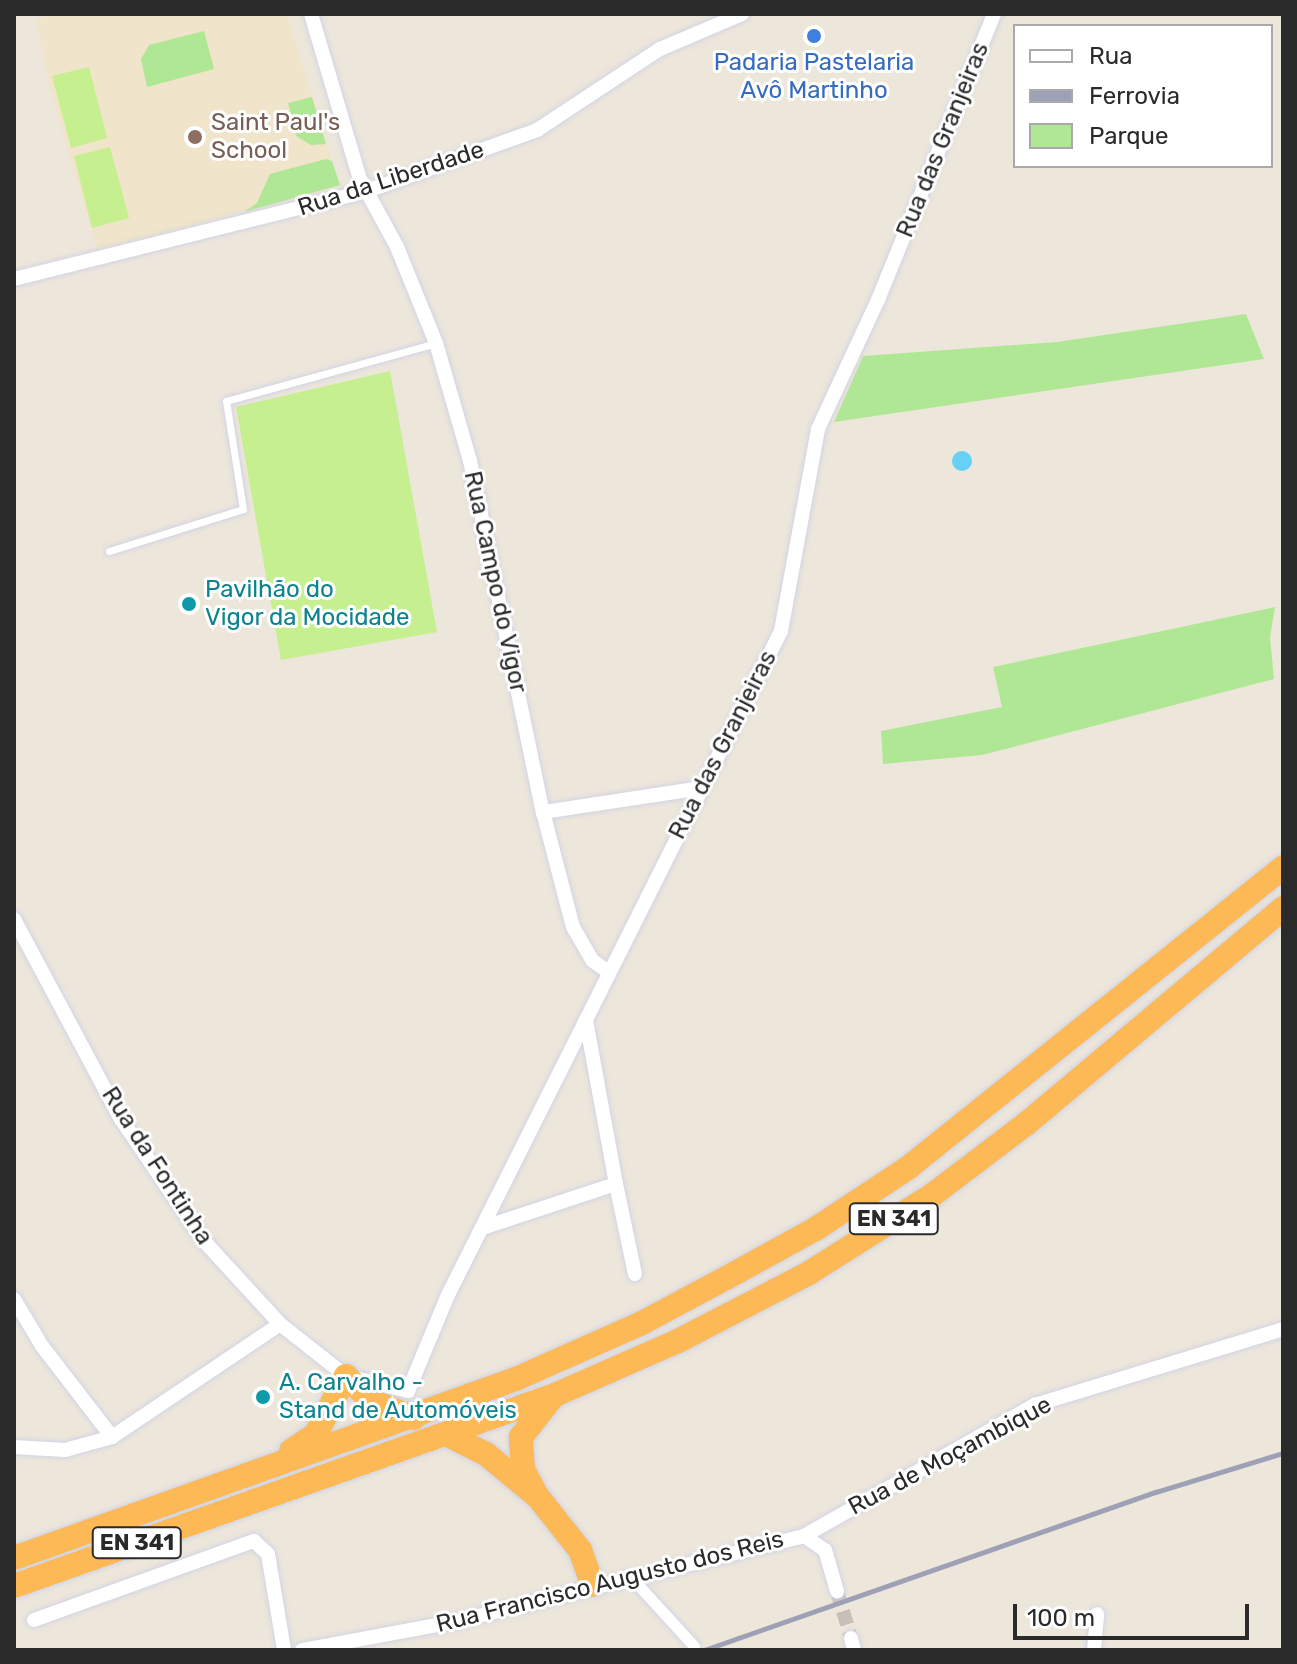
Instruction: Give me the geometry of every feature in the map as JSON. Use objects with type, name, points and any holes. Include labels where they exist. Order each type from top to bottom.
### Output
[{"type":"highway","name":"EN 341","points":[[14,1558],[414,1418],[642,1323],[817,1228],[999,1099],[1283,867]]},
{"type":"highway","name":"EN 341","points":[[14,1586],[555,1395],[678,1341],[783,1286],[931,1196],[1026,1124],[1283,908]]},
{"type":"highway","points":[[265,1468],[316,1434],[346,1376],[371,1401],[414,1418]]},
{"type":"highway","points":[[555,1395],[521,1437],[523,1469],[538,1497],[580,1550],[593,1585]]},
{"type":"highway","points":[[446,1434],[486,1454],[538,1497]]},
{"type":"street","name":"Rua Campo do Vigor","points":[[311,14],[367,191],[397,247],[436,343],[470,461],[543,812],[573,927],[593,961],[609,972]]},
{"type":"street","name":"Rua da Liberdade","points":[[14,279],[367,191],[537,130],[660,49],[742,14]]},
{"type":"street","name":"Rua das Granjeiras","points":[[346,1376],[408,1391],[482,1228],[781,631],[818,429],[878,300],[994,14]]},
{"type":"street","points":[[543,812],[701,788]]},
{"type":"street","name":"Rua da Fontinha","points":[[14,919],[121,1119],[204,1241],[280,1324],[346,1376]]},
{"type":"street","points":[[586,1020],[635,1274]]},
{"type":"street","points":[[482,1228],[616,1184]]},
{"type":"street","points":[[14,1299],[42,1346],[112,1437]]},
{"type":"street","points":[[14,1447],[65,1450],[112,1437],[280,1324]]},
{"type":"street","name":"Rua de Moçambique","points":[[804,1536],[1035,1405],[1283,1329]]},
{"type":"street","name":"Rua Francisco Augusto dos Reis","points":[[302,1650],[458,1621],[593,1585],[804,1536],[825,1550],[837,1591]]},
{"type":"street","points":[[34,1620],[254,1541],[268,1554],[284,1650]]},
{"type":"street","points":[[630,1576],[694,1646]]},
{"type":"street","points":[[1094,1650],[1097,1614]]},
{"type":"lane","points":[[109,551],[243,509],[226,401],[436,343]]},
{"type":"shaded area","name":"Saint Paul's School","points":[[58,14],[287,14],[339,185],[98,251],[49,86],[36,19]]},
{"type":"green space","points":[[204,31],[214,69],[147,87],[141,59],[149,45]]},
{"type":"green space","points":[[89,67],[107,138],[71,148],[52,76]]},
{"type":"green space","points":[[312,97],[326,144],[311,145],[296,136],[288,103]]},
{"type":"green space","points":[[110,147],[129,218],[92,228],[74,156]]},
{"type":"green space","points":[[326,159],[332,161],[340,185],[244,212],[257,203],[270,174]]},
{"type":"green space","points":[[1246,314],[1264,359],[834,422],[863,356],[1057,342]]},
{"type":"green space","points":[[390,371],[437,632],[281,660],[236,407]]},
{"type":"green space","points":[[1275,607],[1270,637],[1274,679],[982,755],[883,764],[881,731],[1002,707],[993,667]]},
{"type":"water","points":[[962,451],[969,454],[972,461],[969,468],[962,471],[955,468],[952,461],[955,454]]},
{"type":"tunnel","points":[[837,1591],[851,1638]]},
{"type":"railway","points":[[704,1650],[1156,1492],[1283,1453]]},
{"type":"place","name":"Padaria Pastelaria Avô Martinho","points":[[814,36]]},
{"type":"place","name":"Saint Paul's School","points":[[195,137]]},
{"type":"place","name":"Pavilhão do Vigor da Mocidade","points":[[189,604]]},
{"type":"place","name":"A. Carvalho - Stand de Automóveis","points":[[263,1397]]}]
